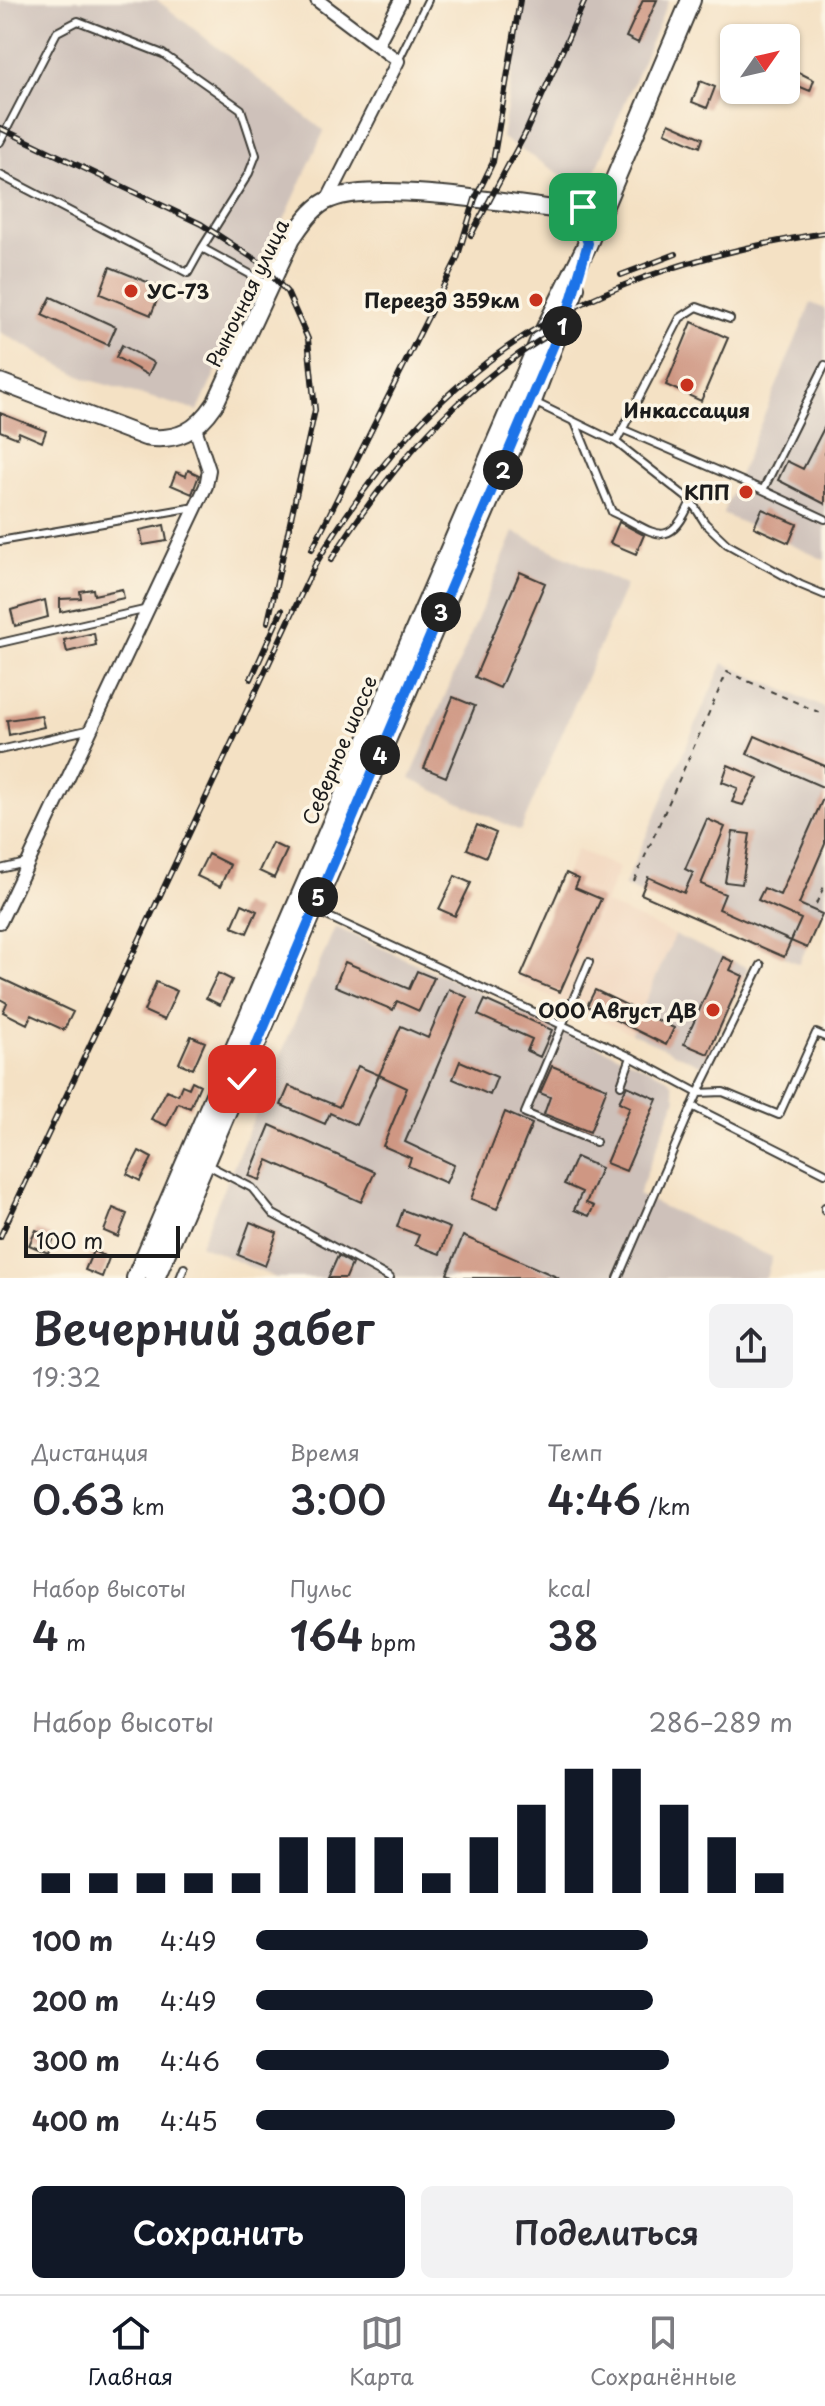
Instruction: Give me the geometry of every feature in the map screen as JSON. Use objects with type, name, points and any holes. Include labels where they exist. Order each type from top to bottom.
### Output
[{"type":"main road","name":"Северное шоссе","points":[[155,1278],[198,1160],[691,0]]},
{"type":"main road","name":"Северное шоссе","points":[[136,1278],[198,1160]]},
{"type":"street","points":[[317,0],[398,61],[328,199]]},
{"type":"street","points":[[377,45],[401,0]]},
{"type":"street","points":[[328,199],[362,194],[394,194],[560,210],[583,207],[599,200],[614,182]]},
{"type":"street","name":"Рыночная улица","points":[[195,428],[215,404],[292,238],[306,217],[328,199]]},
{"type":"street","points":[[560,210],[581,225],[588,243]]},
{"type":"street","points":[[0,382],[145,437],[166,440],[195,428],[210,477],[0,922]]},
{"type":"lane","points":[[398,61],[428,0]]},
{"type":"lane","points":[[0,142],[57,32],[78,21],[163,54],[241,109],[256,155],[188,273],[0,175]]},
{"type":"lane","points":[[202,248],[270,285]]},
{"type":"lane","points":[[616,442],[680,318],[697,307],[730,319]]},
{"type":"lane","points":[[763,490],[825,365]]},
{"type":"lane","points":[[524,397],[616,442],[691,501],[705,523],[727,544],[825,595]]},
{"type":"lane","points":[[575,422],[612,512],[657,533],[669,534],[680,527],[691,501]]},
{"type":"lane","points":[[622,429],[825,519]]},
{"type":"lane","points":[[0,541],[195,507]]},
{"type":"lane","points":[[0,643],[148,609]]},
{"type":"lane","points":[[0,750],[91,729]]},
{"type":"lane","points":[[0,869],[30,862]]},
{"type":"lane","points":[[305,906],[631,1057],[698,1093],[723,1092],[779,1115],[816,1033],[825,1037]]},
{"type":"lane","points":[[589,962],[525,1113],[596,1142]]},
{"type":"lane","points":[[618,1278],[692,1106],[761,965]]},
{"type":"lane","points":[[621,1085],[631,1057]]},
{"type":"lane","points":[[692,1106],[825,1173]]},
{"type":"lane","points":[[198,1160],[252,1188],[267,1210],[390,1278]]},
{"type":"lane","points":[[180,1278],[184,1268]]},
{"type":"path","points":[[634,881],[727,672],[825,715]]},
{"type":"path","points":[[816,904],[825,884]]},
{"type":"shaded area","points":[[0,0],[157,0],[324,131],[198,411],[86,379],[0,332]]},
{"type":"shaded area","points":[[524,0],[669,0],[587,191],[502,138]]},
{"type":"shaded area","points":[[811,303],[825,309],[825,560],[723,514]]},
{"type":"shaded area","points":[[514,532],[626,585],[520,831],[410,779]]},
{"type":"shaded area","points":[[723,663],[825,708],[825,906],[799,964],[624,886]]},
{"type":"shaded area","points":[[577,849],[619,868],[604,903],[675,935],[631,1033],[517,982]]},
{"type":"shaded area","points":[[335,927],[664,1076],[672,1083],[676,1098],[638,1195],[772,1257],[766,1278],[276,1278],[200,1245]]},
{"type":"shaded area","points":[[675,935],[748,968],[702,1066],[631,1033]]},
{"type":"building","points":[[643,0],[657,0],[638,43],[626,37]]},
{"type":"building","points":[[800,73],[814,80],[810,91],[800,87]]},
{"type":"building","points":[[700,81],[715,87],[707,108],[692,102]]},
{"type":"building","points":[[669,123],[703,138],[700,147],[665,132]]},
{"type":"building","name":"УС-73","points":[[110,267],[162,288],[151,315],[100,294]]},
{"type":"building","points":[[51,297],[116,327],[108,345],[42,315]]},
{"type":"building","points":[[692,322],[728,338],[701,401],[666,385]]},
{"type":"building","points":[[122,345],[154,363],[148,375],[116,357]]},
{"type":"building","points":[[0,413],[46,431],[42,442],[19,432],[17,438],[0,431]]},
{"type":"building","points":[[825,426],[825,504],[778,480],[787,461],[803,469]]},
{"type":"building","points":[[188,470],[199,475],[192,494],[171,485],[176,472],[186,476]]},
{"type":"building","points":[[762,509],[797,524],[789,543],[754,527]]},
{"type":"building","points":[[619,522],[644,535],[636,554],[610,543]]},
{"type":"building","points":[[164,525],[167,541],[143,545],[140,530]]},
{"type":"building","points":[[520,572],[545,583],[500,688],[475,677]]},
{"type":"building","points":[[93,589],[94,595],[122,589],[124,598],[60,612],[60,599],[81,598],[80,591]]},
{"type":"building","points":[[45,600],[48,617],[15,626],[11,610]]},
{"type":"building","points":[[94,633],[96,645],[67,652],[64,640]]},
{"type":"building","points":[[453,697],[475,706],[446,777],[424,768]]},
{"type":"building","points":[[41,715],[44,727],[9,735],[7,720]]},
{"type":"building","points":[[755,736],[825,766],[825,788],[747,754]]},
{"type":"building","points":[[728,765],[758,778],[743,805],[732,802],[738,788],[722,782]]},
{"type":"building","points":[[825,794],[825,844],[799,904],[822,914],[807,948],[791,941],[801,919],[758,900],[764,888],[780,895]]},
{"type":"building","points":[[707,819],[725,827],[701,884],[725,894],[719,909],[791,941],[784,957],[641,894],[648,877],[684,893],[693,873],[685,869]]},
{"type":"building","points":[[477,825],[496,833],[486,857],[467,849]]},
{"type":"building","points":[[733,832],[750,834],[742,884],[725,882]]},
{"type":"building","points":[[272,843],[287,850],[274,878],[259,871]]},
{"type":"building","points":[[208,854],[230,865],[220,887],[197,876]]},
{"type":"building","points":[[566,873],[579,879],[575,888],[601,899],[560,992],[521,976]]},
{"type":"building","points":[[455,876],[471,883],[455,916],[439,909]]},
{"type":"building","points":[[242,904],[257,911],[247,933],[232,927]]},
{"type":"building","name":"ООО Август ДВ","points":[[723,957],[734,962],[730,970],[743,976],[708,1054],[684,1044]]},
{"type":"building","points":[[345,962],[409,989],[417,971],[434,978],[419,1011],[397,1001],[393,1010],[335,986]]},
{"type":"building","points":[[218,973],[232,980],[220,1005],[206,998]]},
{"type":"building","points":[[0,978],[73,1012],[64,1030],[31,1015],[27,1024],[3,1012],[7,1003],[0,999]]},
{"type":"building","points":[[156,982],[177,991],[164,1020],[144,1011]]},
{"type":"building","points":[[449,989],[467,997],[405,1142],[454,1165],[446,1183],[408,1166],[411,1158],[383,1146],[407,1088],[379,1075],[401,1026],[428,1038]]},
{"type":"building","points":[[595,990],[674,1028],[666,1045],[587,1006]]},
{"type":"building","points":[[485,1000],[552,1030],[540,1057],[527,1051],[532,1039],[478,1015]]},
{"type":"building","points":[[191,1036],[205,1042],[193,1069],[179,1063]]},
{"type":"building","points":[[460,1061],[497,1077],[490,1095],[453,1079]]},
{"type":"building","points":[[358,1066],[379,1075],[356,1125],[330,1113],[325,1124],[281,1105],[289,1086],[339,1107]]},
{"type":"building","points":[[552,1066],[607,1088],[590,1132],[544,1114],[550,1097],[540,1093]]},
{"type":"building","points":[[192,1081],[200,1085],[190,1108],[178,1103],[167,1126],[151,1119],[167,1090],[178,1095],[182,1085],[189,1088]]},
{"type":"building","points":[[627,1086],[657,1099],[626,1171],[606,1163],[630,1107],[619,1102]]},
{"type":"building","points":[[505,1112],[532,1124],[497,1209],[471,1199]]},
{"type":"building","points":[[270,1125],[375,1172],[361,1202],[268,1160],[260,1180],[249,1176]]},
{"type":"building","points":[[139,1151],[152,1158],[140,1181],[127,1174]]},
{"type":"building","points":[[576,1157],[601,1168],[586,1203],[594,1206],[589,1216],[574,1210],[582,1192],[564,1184]]},
{"type":"building","points":[[113,1208],[127,1214],[118,1237],[104,1231]]},
{"type":"building","points":[[403,1210],[450,1228],[440,1254],[415,1245],[419,1235],[397,1227]]},
{"type":"building","points":[[250,1222],[277,1233],[265,1266],[238,1255]]},
{"type":"building","points":[[36,1230],[54,1238],[48,1253],[29,1245]]},
{"type":"building","points":[[463,1236],[559,1278],[457,1278],[447,1274]]},
{"type":"building","points":[[93,1251],[109,1258],[102,1277],[85,1270]]},
{"type":"building","points":[[338,1256],[352,1264],[346,1278],[328,1278]]},
{"type":"railway","points":[[312,549],[457,259],[475,199],[493,162],[520,0]]},
{"type":"railway","points":[[471,235],[525,134],[585,0]]},
{"type":"railway","points":[[0,128],[201,224],[259,262],[287,292],[308,339],[315,410],[268,622]]},
{"type":"railway","points":[[0,1237],[315,565],[363,492],[414,429],[468,377],[527,334],[592,299],[662,271],[740,250],[825,233]]},
{"type":"railway","points":[[621,275],[676,254]]},
{"type":"railway","points":[[331,560],[381,488],[438,422],[504,365],[579,318]]},
{"type":"railway","points":[[251,679],[282,610]]},
{"type":"place","name":"УС-73","points":[[131,291]]},
{"type":"place","name":"Переезд 359км","points":[[536,300]]},
{"type":"place","name":"Инкассация","points":[[687,385]]},
{"type":"place","name":"КПП","points":[[746,492]]},
{"type":"place","name":"ООО Август ДВ","points":[[713,1010]]},
{"type":"route","points":[[242,1079],[568,311],[588,243],[581,225],[560,210],[583,207]]}]
